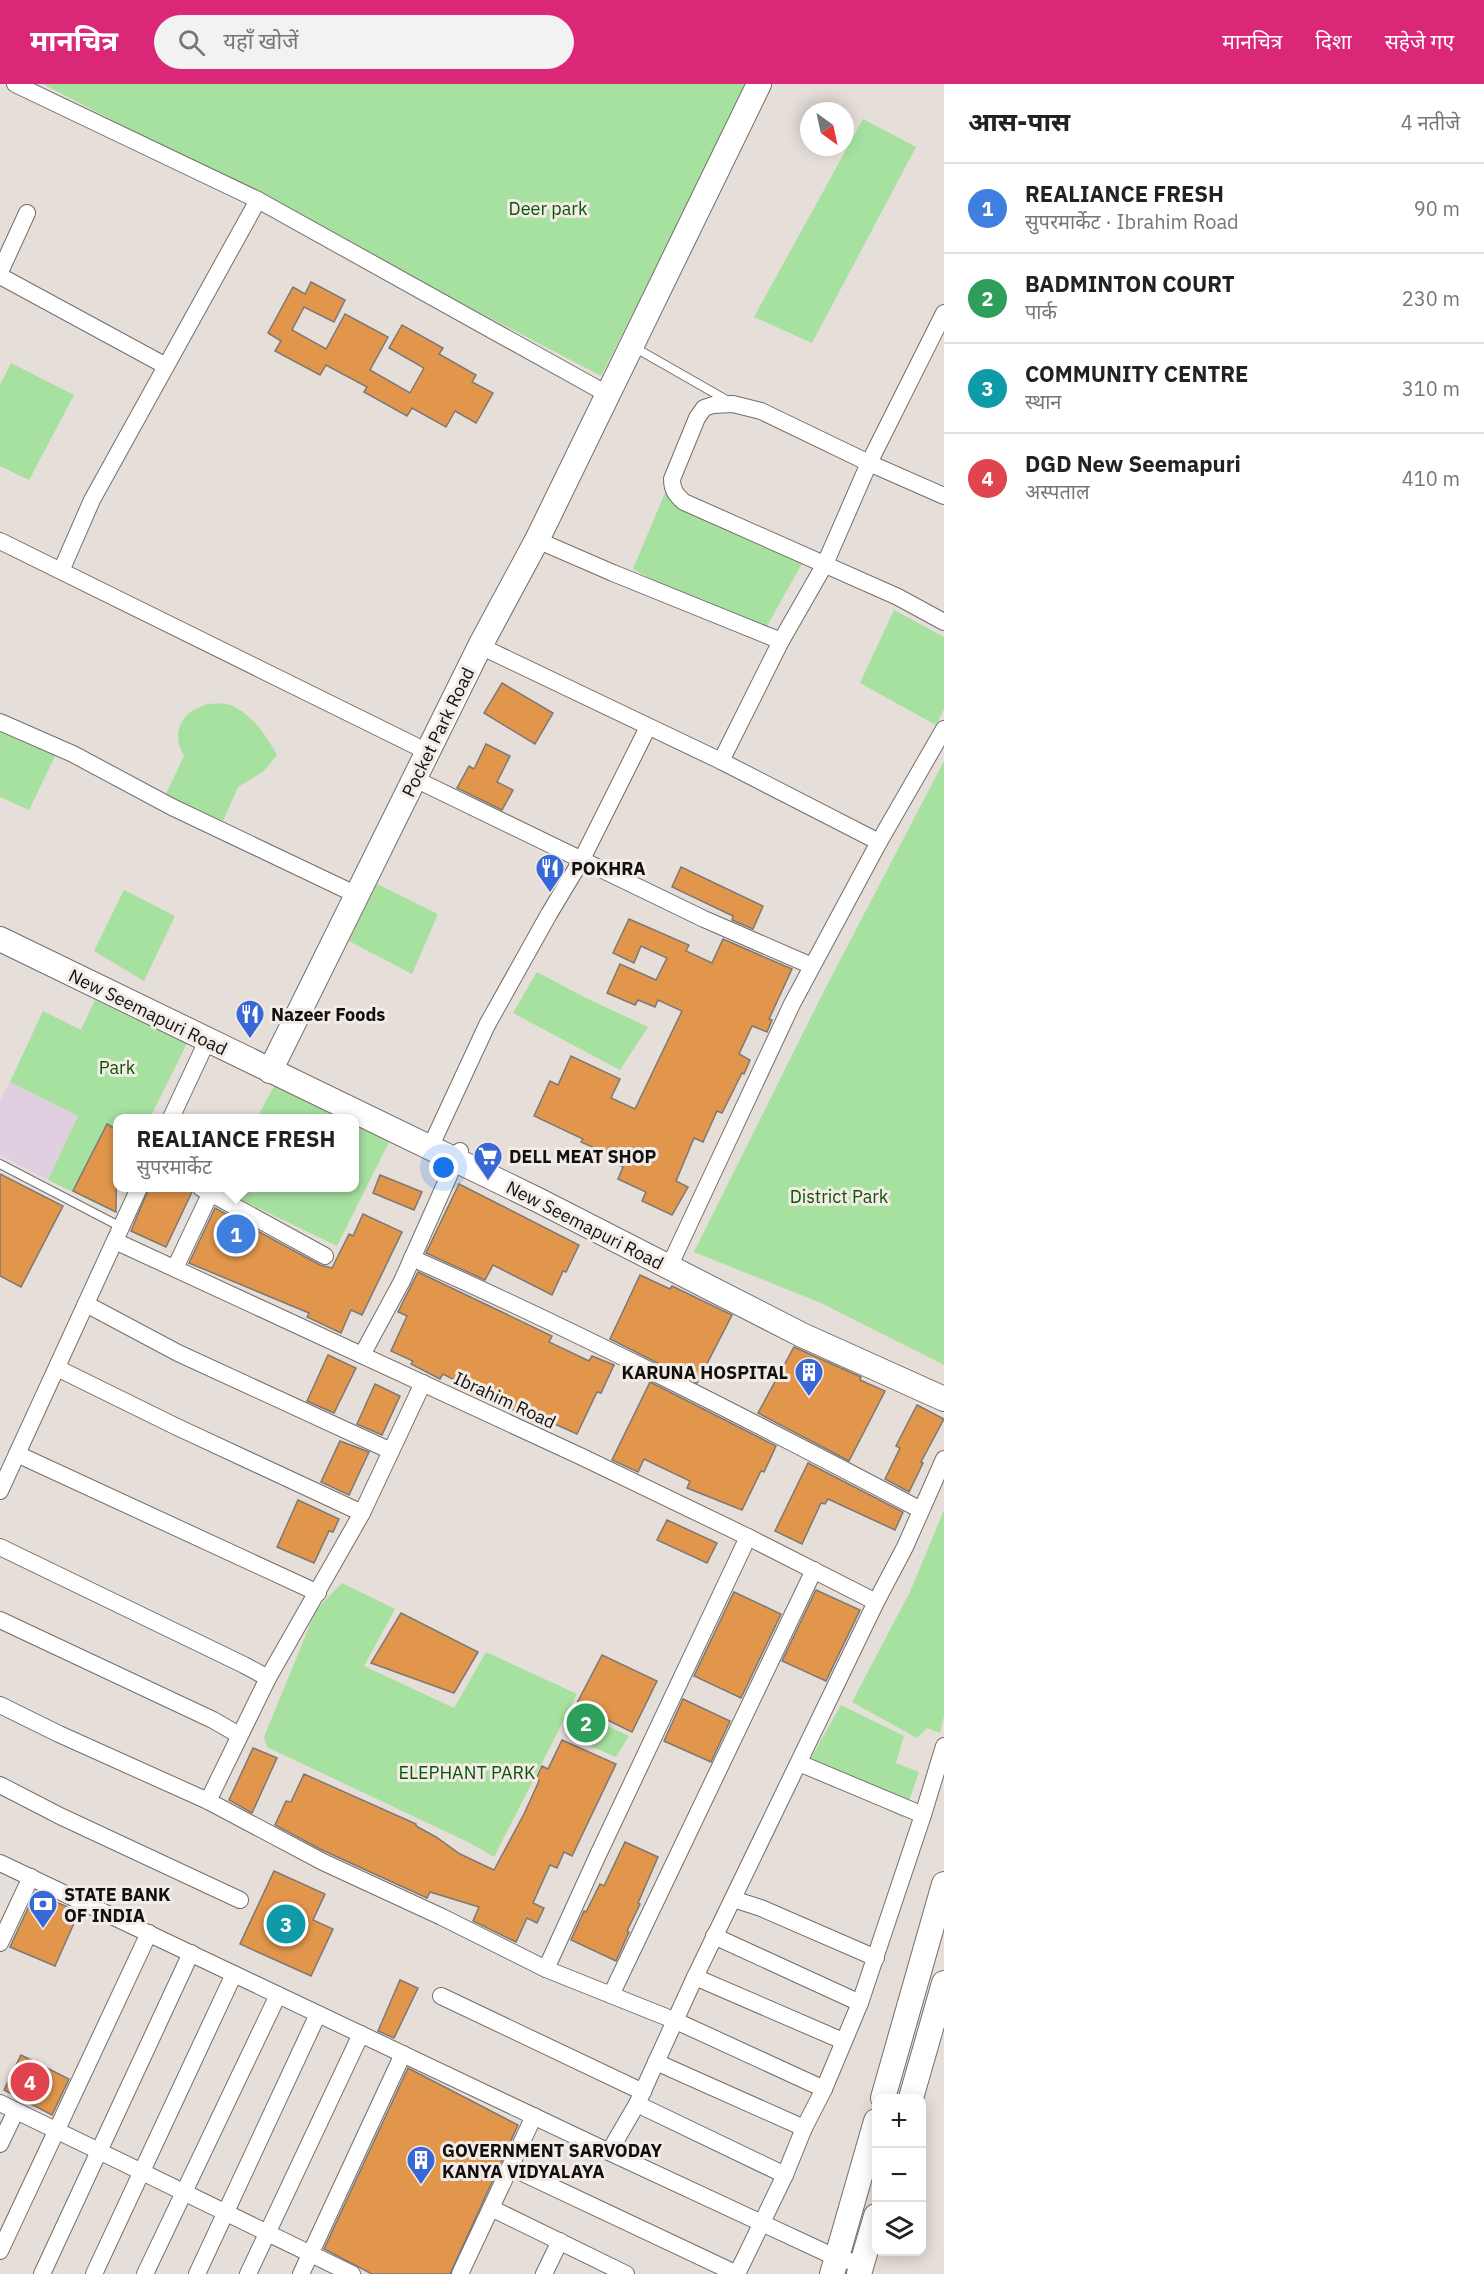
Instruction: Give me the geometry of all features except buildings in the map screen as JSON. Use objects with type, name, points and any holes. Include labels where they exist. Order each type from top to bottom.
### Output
[{"type":"main road","name":"Pocket Park Road","points":[[273,1066],[480,646],[537,540],[759,84]]},
{"type":"main road","name":"New Seemapuri Road","points":[[0,928],[273,1066],[671,1261],[944,1386]]},
{"type":"main road","name":"New Seemapuri Road","points":[[0,939],[207,1041],[273,1066],[435,1137],[458,1155]]},
{"type":"main road","name":"New Seemapuri Road","points":[[671,1261],[802,1335],[944,1399]]},
{"type":"main road","points":[[884,2094],[944,1884]]},
{"type":"main road","points":[[911,2094],[944,1983]]},
{"type":"main road","points":[[835,2266],[872,2135]]},
{"type":"main road","points":[[861,2269],[872,2230]]},
{"type":"street","points":[[15,84],[49,91],[258,200],[607,394]]},
{"type":"street","points":[[61,571],[92,500],[258,200]]},
{"type":"street","points":[[27,213],[0,274],[166,366]]},
{"type":"street","points":[[721,761],[781,641],[825,564],[869,464],[944,313]]},
{"type":"street","points":[[944,496],[923,485],[869,464],[761,411],[733,404],[704,408],[697,418],[672,479],[672,487],[676,496],[684,502],[898,597],[944,622]]},
{"type":"street","points":[[537,540],[781,641]]},
{"type":"street","points":[[0,541],[428,752]]},
{"type":"street","points":[[480,646],[721,761],[879,842]]},
{"type":"street","points":[[0,722],[73,754],[171,807],[357,896]]},
{"type":"street","points":[[435,1137],[487,1025],[582,859],[648,726]]},
{"type":"street","points":[[671,1261],[792,1004],[879,842],[944,729]]},
{"type":"street","points":[[415,779],[704,919],[813,966]]},
{"type":"street","points":[[173,1114],[207,1041]]},
{"type":"street","points":[[362,1355],[412,1258],[458,1155]]},
{"type":"street","points":[[0,1491],[138,1192]]},
{"type":"street","points":[[176,1268],[205,1192]]},
{"type":"street","points":[[210,1192],[325,1256]]},
{"type":"street","name":"Ibrahim Road","points":[[118,1234],[176,1268],[748,1537],[876,1602]]},
{"type":"street","points":[[412,1258],[538,1315],[736,1413],[921,1510]]},
{"type":"street","points":[[86,1304],[178,1353],[391,1451]]},
{"type":"street","points":[[57,1368],[362,1513]]},
{"type":"street","points":[[208,1801],[268,1678],[362,1513],[423,1383]]},
{"type":"street","points":[[17,1454],[318,1593]]},
{"type":"street","points":[[609,2152],[640,2098],[714,1936],[944,1460]]},
{"type":"street","points":[[546,1969],[748,1537]]},
{"type":"street","points":[[0,1547],[268,1678]]},
{"type":"street","points":[[611,1995],[814,1570]]},
{"type":"street","points":[[0,1620],[213,1720],[239,1735]]},
{"type":"street","points":[[0,1705],[58,1734],[208,1801],[323,1862],[442,1917],[546,1969],[676,2021],[825,2089]]},
{"type":"street","points":[[510,2167],[737,2274],[785,2175],[804,2128],[825,2089],[860,2002],[944,1746]]},
{"type":"street","points":[[799,1762],[923,1815]]},
{"type":"street","points":[[0,1785],[60,1816],[240,1900]]},
{"type":"street","points":[[0,1863],[761,2223],[835,2266],[861,2269]]},
{"type":"street","points":[[0,1943],[31,1877]]},
{"type":"street","points":[[733,1899],[761,1908],[876,1958]]},
{"type":"street","points":[[0,2251],[149,1933]]},
{"type":"street","points":[[714,1936],[860,2002]]},
{"type":"street","points":[[42,2274],[191,1953]]},
{"type":"street","points":[[94,2274],[234,1974]]},
{"type":"street","points":[[695,1977],[843,2041]]},
{"type":"street","points":[[145,2274],[278,1995]]},
{"type":"street","points":[[441,1996],[785,2175]]},
{"type":"street","points":[[197,2274],[318,2014]]},
{"type":"street","points":[[248,2274],[361,2034]]},
{"type":"street","points":[[301,2274],[403,2054]]},
{"type":"street","points":[[656,2062],[804,2128]]},
{"type":"street","points":[[0,2103],[352,2274]]},
{"type":"street","points":[[0,2144],[16,2110]]},
{"type":"street","points":[[460,2274],[534,2116]]},
{"type":"street","points":[[491,2208],[626,2274]]},
{"type":"street","points":[[544,2274],[560,2241]]},
{"type":"lane","points":[[631,345],[733,404]]},
{"type":"lane","points":[[0,1164],[118,1234]]},
{"type":"shaded area","points":[[10,1082],[78,1116],[48,1180],[0,1155],[0,1101]]},
{"type":"green space","name":"Deer park","points":[[43,84],[749,84],[601,376]]},
{"type":"green space","points":[[863,119],[916,147],[812,343],[754,317],[843,156],[854,156],[854,135]]},
{"type":"green space","points":[[11,363],[74,395],[29,480],[0,466],[0,385]]},
{"type":"green space","points":[[667,488],[804,560],[762,635],[696,604],[633,569]]},
{"type":"green space","points":[[894,610],[944,637],[944,709],[936,725],[860,683]]},
{"type":"green space","points":[[206,704],[226,704],[242,711],[263,732],[277,755],[264,771],[238,787],[223,821],[166,794],[184,756],[178,740],[181,724],[190,713]]},
{"type":"green space","points":[[0,723],[58,750],[29,810],[0,797]]},
{"type":"green space","name":"District Park","points":[[944,761],[944,1365],[821,1303],[694,1252],[823,993]]},
{"type":"green space","points":[[377,884],[438,914],[412,974],[349,941]]},
{"type":"green space","points":[[124,890],[175,916],[144,981],[94,951]]},
{"type":"green space","points":[[537,972],[648,1027],[620,1070],[513,1013]]},
{"type":"green space","name":"Park","points":[[95,1000],[187,1043],[152,1114],[113,1114],[114,1192],[106,1208],[48,1180],[78,1116],[10,1082],[43,1011],[81,1030]]},
{"type":"green space","points":[[274,1086],[333,1114],[259,1114]]},
{"type":"green space","points":[[359,1126],[391,1138],[337,1246],[225,1192],[359,1192]]},
{"type":"green space","points":[[944,1510],[944,1716],[940,1733],[927,1728],[917,1738],[852,1702],[910,1592]]},
{"type":"green space","name":"ELEPHANT PARK","points":[[342,1583],[395,1609],[364,1666],[454,1708],[486,1652],[577,1694],[494,1857],[470,1843],[267,1747],[264,1737],[316,1610]]},
{"type":"green space","points":[[841,1705],[904,1736],[896,1763],[919,1772],[903,1818],[806,1767]]},
{"type":"green space","points":[[576,1711],[629,1736],[616,1757],[565,1735]]},
{"type":"place","name":"POKHRA","points":[[550,894]]},
{"type":"place","name":"Nazeer Foods","points":[[250,1040]]},
{"type":"place","name":"DELL MEAT SHOP","points":[[488,1182]]},
{"type":"place","name":"REALIANCE FRESH","points":[[236,1234]]},
{"type":"place","name":"KARUNA HOSPITAL","points":[[809,1398]]},
{"type":"place","name":"BADMINTON COURT","points":[[586,1723]]},
{"type":"place","name":"COMMUNITY CENTRE","points":[[286,1924]]},
{"type":"place","name":"STATE BANK OF INDIA","points":[[43,1930]]},
{"type":"place","name":"DGD New Seemapuri","points":[[30,2082]]},
{"type":"place","name":"GOVERNMENT SARVODAY KANYA VIDYALAYA","points":[[421,2186]]}]
